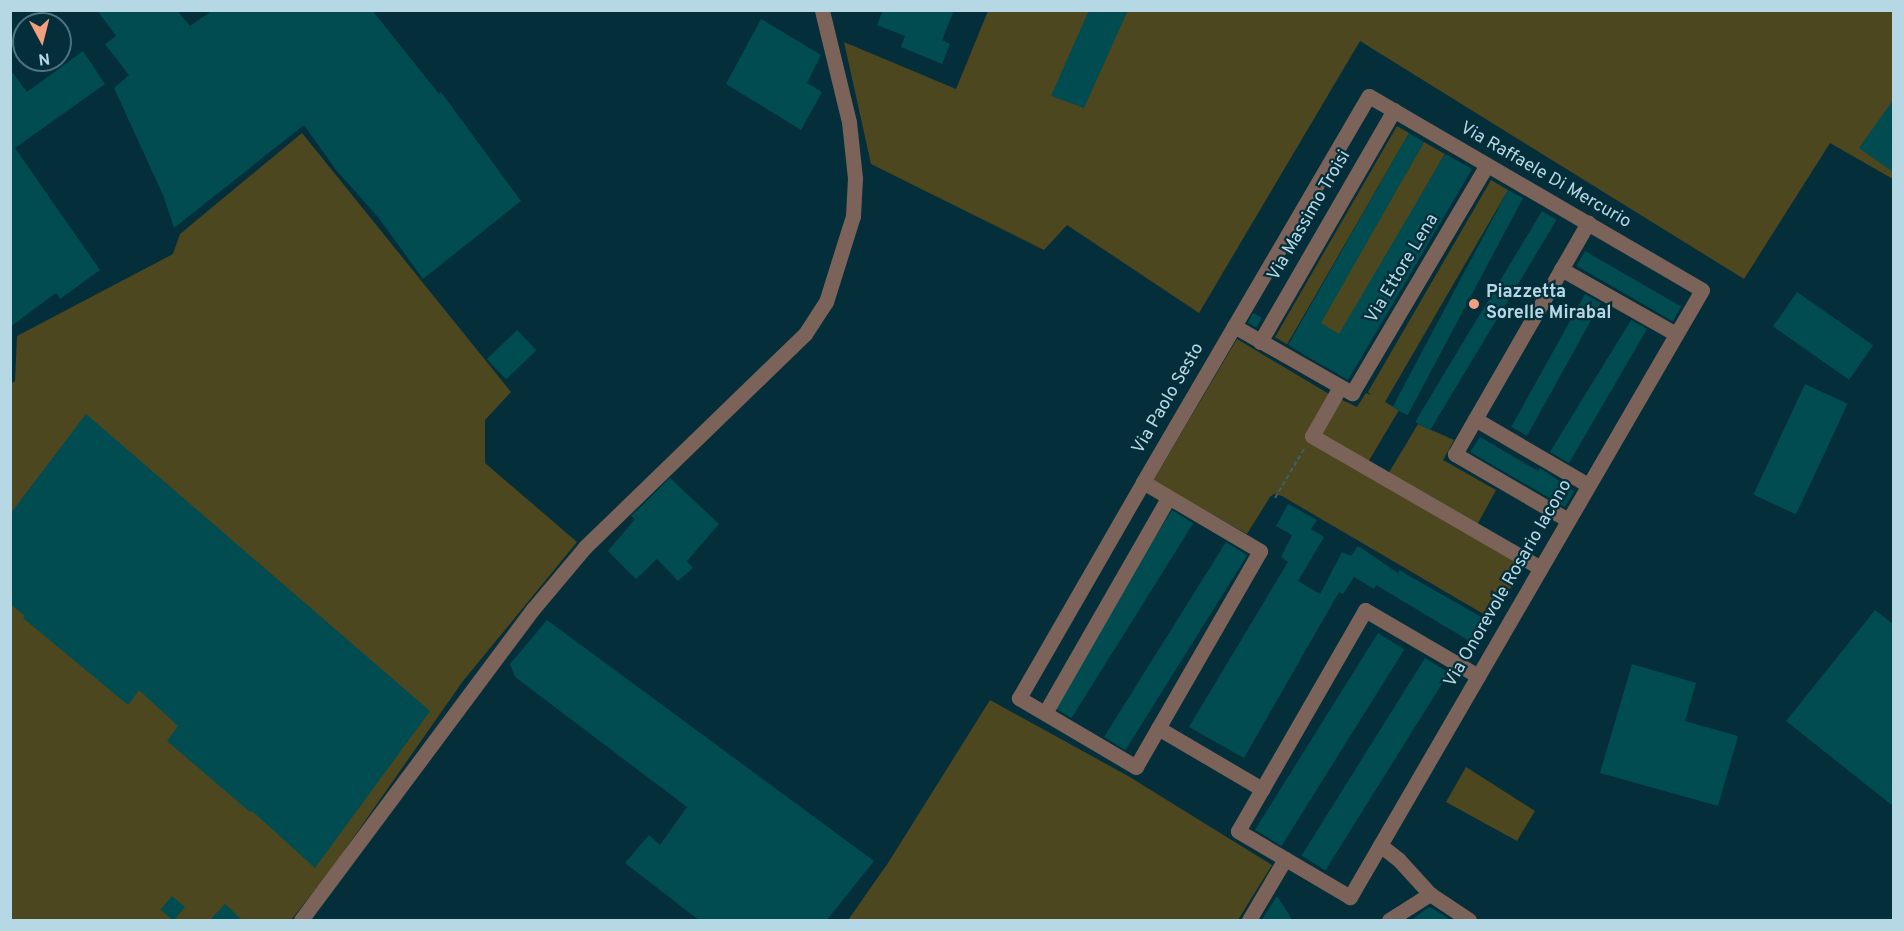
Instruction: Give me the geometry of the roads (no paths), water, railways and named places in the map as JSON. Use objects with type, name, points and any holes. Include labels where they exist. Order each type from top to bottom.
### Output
[{"type":"street","points":[[301,921],[533,609],[585,547],[805,334],[826,302],[853,216],[855,178],[849,122],[822,10]]},
{"type":"street","name":"Via Raffaele Di Mercurio","points":[[1369,96],[1702,290]]},
{"type":"street","name":"Via Paolo Sesto","points":[[1045,713],[1019,698],[1369,96]]},
{"type":"street","name":"Via Massimo Troisi","points":[[1260,342],[1394,110]]},
{"type":"street","name":"Via Ettore Lena","points":[[1487,165],[1346,390],[1312,436],[1541,568]]},
{"type":"street","points":[[1568,520],[1455,454],[1588,223]]},
{"type":"street","points":[[1561,269],[1676,334]]},
{"type":"street","name":"Via Onorevole Rosario Iacono","points":[[1286,859],[1350,897],[1702,290]]},
{"type":"street","points":[[1234,326],[1346,390]]},
{"type":"street","points":[[1475,419],[1588,485]]},
{"type":"street","points":[[1143,482],[1260,551],[1136,767],[1045,713],[1168,498]]},
{"type":"street","points":[[1249,921],[1286,859],[1238,831],[1365,610],[1478,676]]},
{"type":"street","points":[[1158,728],[1262,789]]},
{"type":"street","points":[[1380,845],[1399,860],[1430,894],[1469,921]]},
{"type":"street","points":[[1389,921],[1430,894]]},
{"type":"place","name":"Piazzetta Sorelle Mirabal","points":[[1474,304]]}]
